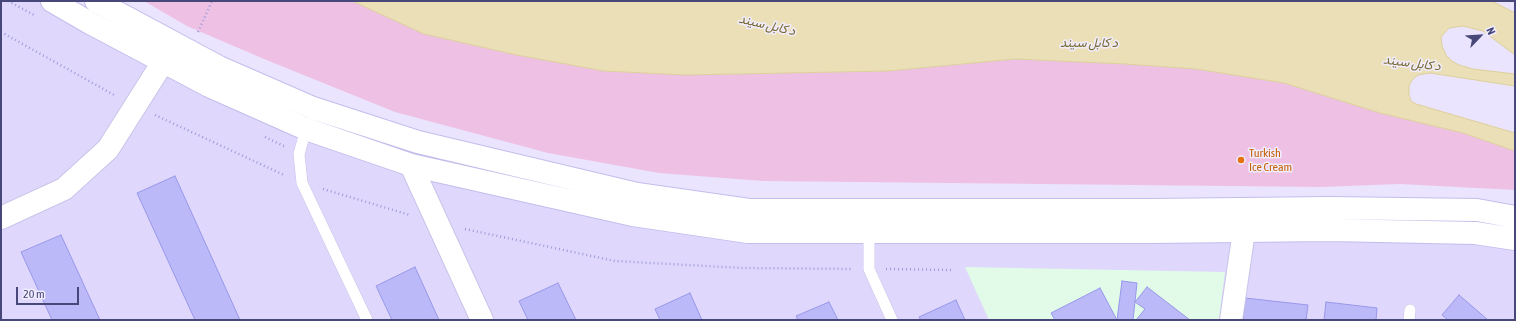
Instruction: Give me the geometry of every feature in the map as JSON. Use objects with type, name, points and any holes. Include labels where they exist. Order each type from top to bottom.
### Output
[{"type":"main road","points":[[52,1],[209,86],[306,129],[411,165],[524,189],[633,216],[748,232],[1330,230],[1474,233],[1515,239]]},
{"type":"main road","points":[[96,1],[219,66],[313,108],[418,142],[637,194],[749,210],[1151,210],[1329,208],[1477,210],[1515,217]]},
{"type":"main road","points":[[1,218],[64,189],[108,148],[163,62],[181,46]]},
{"type":"main road","points":[[411,165],[482,320]]},
{"type":"main road","points":[[1231,320],[1244,231]]},
{"type":"lane","points":[[306,129],[298,154],[302,183],[367,320]]},
{"type":"lane","points":[[869,231],[869,269],[892,320]]},
{"type":"path","points":[[181,46],[212,1]]},
{"type":"shaded area","points":[[1,1],[52,1],[90,23],[411,165],[748,232],[1515,239],[1515,320],[1,320]]},
{"type":"shaded area","points":[[144,1],[352,1],[424,34],[517,55],[604,71],[686,75],[888,71],[1015,59],[1196,69],[1284,83],[1380,113],[1463,133],[1515,151],[1515,190],[1400,184],[1321,187],[763,181],[659,173],[548,153],[395,112],[187,26]]},
{"type":"shaded area","points":[[965,267],[1225,272],[1219,320],[989,320]]},
{"type":"water","name":"د کابل سيند","points":[[352,1],[1492,1],[1515,13],[1515,55],[1483,31],[1463,26],[1449,28],[1441,37],[1442,46],[1446,55],[1459,65],[1473,69],[1515,74],[1515,86],[1430,73],[1418,75],[1412,80],[1409,86],[1409,95],[1411,101],[1416,104],[1515,133],[1515,151],[1463,133],[1380,113],[1284,83],[1196,69],[1015,59],[888,71],[686,75],[604,71],[517,55],[424,34]]},
{"type":"building","points":[[175,176],[240,320],[195,320],[137,193]]},
{"type":"building","points":[[61,235],[100,320],[52,320],[21,252]]},
{"type":"building","points":[[415,267],[439,320],[392,320],[376,286]]},
{"type":"building","points":[[1122,281],[1137,283],[1133,320],[1117,320]]},
{"type":"building","points":[[558,283],[576,320],[528,320],[519,301]]},
{"type":"building","points":[[1147,287],[1190,320],[1136,320],[1145,309],[1135,302]]},
{"type":"building","points":[[1100,288],[1117,320],[1055,320],[1051,313]]},
{"type":"building","points":[[690,293],[702,320],[660,320],[655,309]]},
{"type":"building","points":[[1459,295],[1488,320],[1448,320],[1442,315]]},
{"type":"building","points":[[1245,298],[1308,305],[1306,320],[1243,320]]},
{"type":"building","points":[[956,300],[965,320],[921,320],[919,317]]},
{"type":"building","points":[[829,302],[838,320],[798,320],[796,316]]},
{"type":"building","points":[[1326,302],[1377,308],[1376,320],[1324,320]]},
{"type":"place","name":"Turkish Ice Cream","points":[[1241,160]]}]
